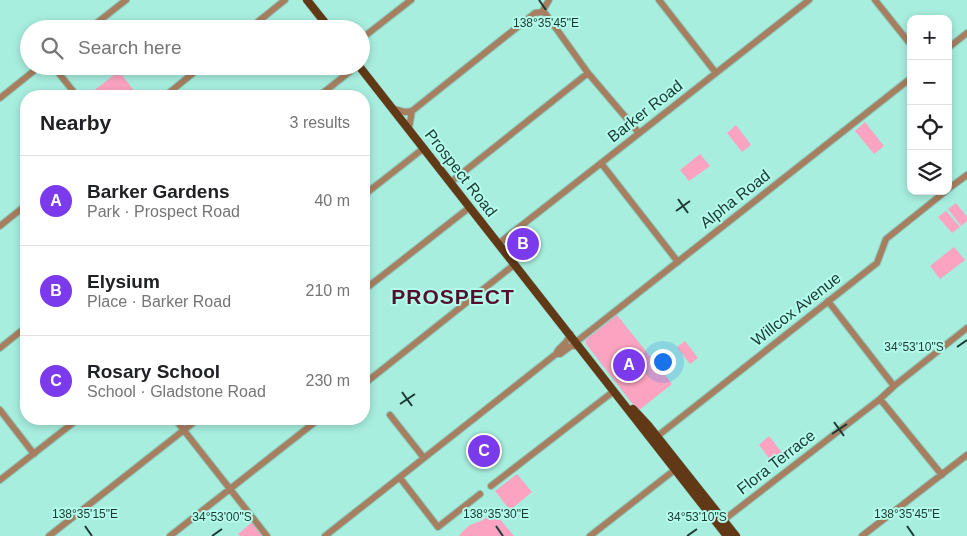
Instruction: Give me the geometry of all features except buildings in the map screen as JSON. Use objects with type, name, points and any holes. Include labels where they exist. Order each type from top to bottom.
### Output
[{"type":"main road","points":[[307,0],[323,20]]},
{"type":"main road","name":"Prospect Road","points":[[366,75],[614,391],[631,407],[677,468],[721,522],[736,536]]},
{"type":"main road","name":"Prospect Road","points":[[721,522],[728,536]]},
{"type":"street","points":[[100,20],[126,0]]},
{"type":"street","points":[[260,20],[285,0]]},
{"type":"street","points":[[370,32],[410,0]]},
{"type":"street","points":[[542,12],[549,0]]},
{"type":"street","points":[[659,0],[716,73]]},
{"type":"street","name":"Barker Road","points":[[498,244],[809,0]]},
{"type":"street","points":[[875,0],[907,40]]},
{"type":"street","points":[[394,109],[405,112],[412,111],[538,11],[545,13],[588,73],[639,134]]},
{"type":"street","points":[[952,45],[966,36]]},
{"type":"street","points":[[451,182],[588,73]]},
{"type":"street","points":[[0,98],[29,75]]},
{"type":"street","points":[[60,75],[72,90]]},
{"type":"street","points":[[172,90],[191,75]]},
{"type":"street","points":[[328,90],[347,75]]},
{"type":"street","name":"Alpha Road","points":[[556,354],[560,354],[571,346],[578,344],[678,262],[907,81]]},
{"type":"street","points":[[409,128],[412,111]]},
{"type":"street","points":[[370,190],[424,148]]},
{"type":"street","points":[[601,163],[678,262]]},
{"type":"street","name":"Willcox Avenue","points":[[952,186],[967,175]]},
{"type":"street","name":"Willcox Avenue","points":[[655,439],[876,263],[886,238],[941,195]]},
{"type":"street","points":[[370,285],[470,207]]},
{"type":"street","points":[[0,226],[20,211]]},
{"type":"street","points":[[370,379],[515,264]]},
{"type":"street","points":[[828,301],[894,386]]},
{"type":"street","name":"Flora Terrace","points":[[721,522],[880,399],[967,328]]},
{"type":"street","points":[[0,348],[20,332]]},
{"type":"street","points":[[325,536],[556,354],[568,341],[570,334]]},
{"type":"street","points":[[491,486],[614,391]]},
{"type":"street","points":[[880,399],[942,475]]},
{"type":"street","points":[[0,410],[34,454]]},
{"type":"street","points":[[390,415],[424,458]]},
{"type":"street","points":[[0,480],[70,425]]},
{"type":"street","points":[[180,425],[267,536]]},
{"type":"street","points":[[49,536],[190,425]]},
{"type":"street","points":[[170,536],[311,425]]},
{"type":"street","points":[[862,536],[967,455]]},
{"type":"street","points":[[590,536],[677,468]]},
{"type":"street","points":[[400,478],[438,527],[480,494]]},
{"type":"shaded area","points":[[114,75],[122,75],[133,90],[95,90]]},
{"type":"shaded area","points":[[865,122],[884,146],[874,154],[855,131]]},
{"type":"shaded area","points":[[736,125],[751,145],[742,152],[727,133]]},
{"type":"shaded area","points":[[700,154],[710,166],[689,181],[680,170]]},
{"type":"shaded area","points":[[956,203],[967,217],[967,221],[961,226],[948,209]]},
{"type":"shaded area","points":[[946,211],[960,227],[952,233],[938,217]]},
{"type":"shaded area","points":[[954,247],[965,260],[940,279],[930,266]]},
{"type":"shaded area","points":[[617,315],[672,384],[638,411],[586,344],[588,338]]},
{"type":"shaded area","points":[[685,341],[698,358],[690,364],[677,347]]},
{"type":"shaded area","points":[[769,436],[786,458],[775,466],[759,445]]},
{"type":"shaded area","points":[[517,474],[532,492],[510,510],[495,491]]},
{"type":"shaded area","points":[[494,512],[514,536],[459,536],[470,525],[481,521]]},
{"type":"shaded area","points":[[255,520],[267,536],[240,536],[238,534]]},
{"type":"place","name":"Elysium","points":[[523,244]]},
{"type":"place","name":"Barker Gardens","points":[[629,365]]},
{"type":"place","name":"Rosary School","points":[[484,451]]},
{"type":"district","name":"PROSPECT","points":[[453,296]]}]
